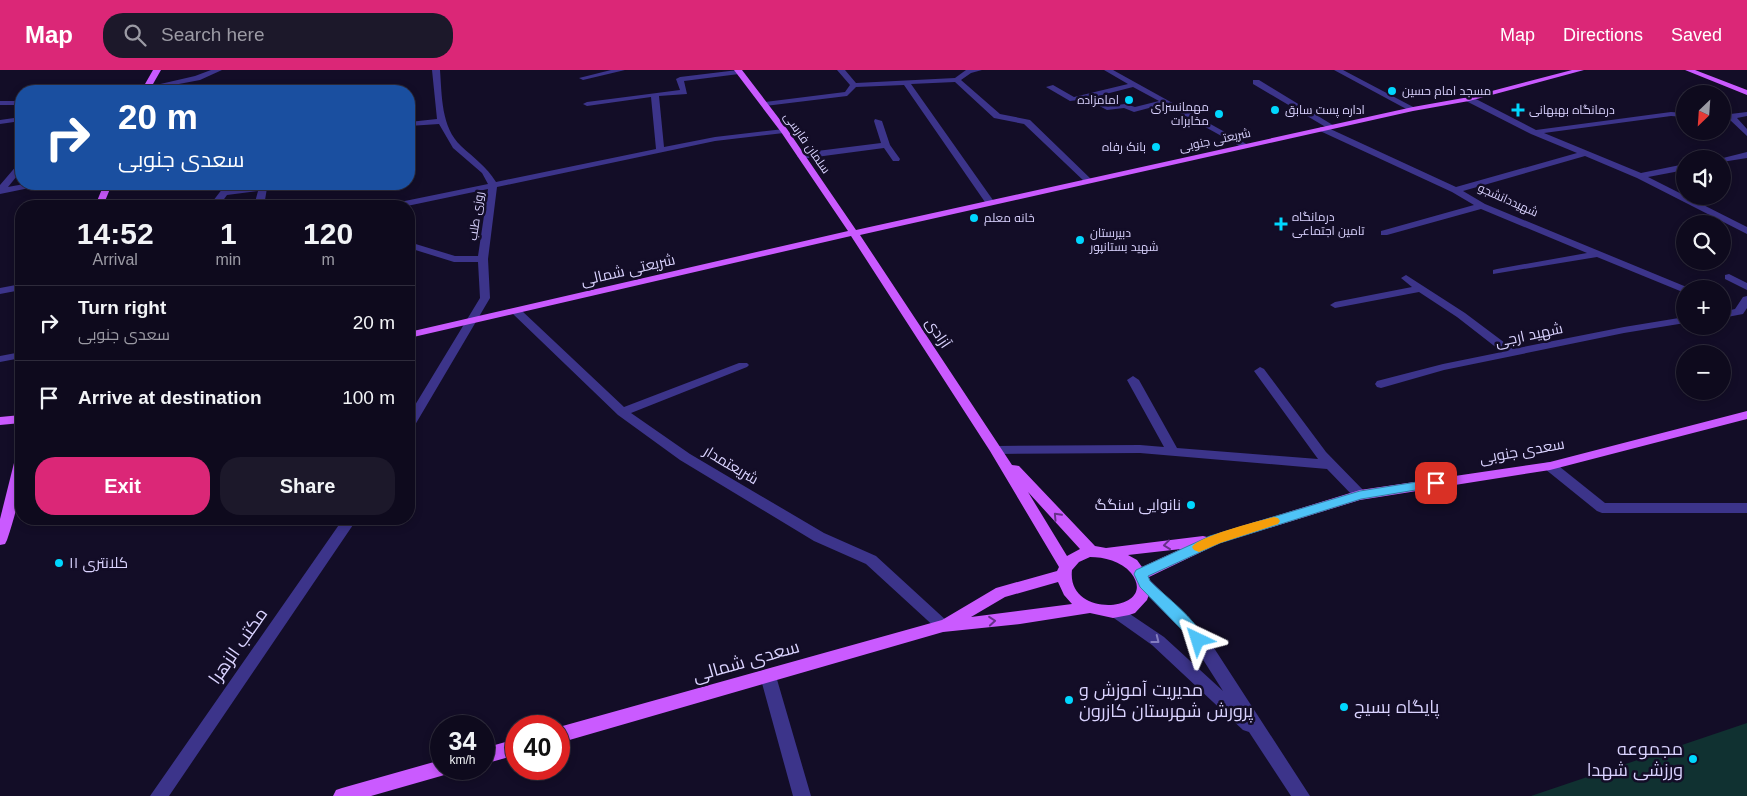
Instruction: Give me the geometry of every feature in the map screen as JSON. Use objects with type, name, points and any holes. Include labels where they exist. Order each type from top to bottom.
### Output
[{"type":"main road","points":[[149,85],[157,70]]},
{"type":"main road","name":"شریعتی جنوبی","points":[[854,233],[1413,109],[1469,99],[1580,70]]},
{"type":"main road","points":[[1689,70],[1747,93]]},
{"type":"main road","name":"سلمان فارسی","points":[[738,71],[765,104],[854,233]]},
{"type":"main road","name":"شریعتی شمالی","points":[[415,334],[471,320],[517,312],[854,233]]},
{"type":"main road","name":"آزادی","points":[[854,233],[996,450],[1065,571]]},
{"type":"main road","name":"سعدی جنوبی","points":[[1108,552],[1215,539],[1360,495],[1550,466],[1747,415]]},
{"type":"main road","points":[[0,421],[15,420]]},
{"type":"main road","name":"آزادی","points":[[996,450],[1091,551]]},
{"type":"main road","points":[[0,540],[15,507]]},
{"type":"main road","name":"سعدی جنوبی","points":[[1143,579],[1215,539]]},
{"type":"main road","points":[[943,626],[1001,592],[1065,571],[1076,556],[1091,551],[1108,552],[1127,560],[1143,579],[1144,594],[1139,603],[1129,609],[1116,612],[1102,612],[1088,608],[1070,593],[1065,571]]},
{"type":"main road","points":[[943,626],[1020,618],[1088,608]]},
{"type":"main road","name":"سعدی شمالی","points":[[570,732],[943,626]]},
{"type":"main road","points":[[342,796],[430,771]]},
{"type":"street","points":[[167,85],[197,78],[218,70]]},
{"type":"street","name":"روزی طلب","points":[[436,70],[441,121],[456,146],[486,172],[493,186],[483,259],[485,298],[471,320]]},
{"type":"street","points":[[583,78],[621,70]]},
{"type":"street","points":[[841,70],[854,85]]},
{"type":"street","points":[[765,104],[847,94],[854,85],[956,80],[969,71],[978,70]]},
{"type":"street","points":[[1108,70],[1132,85],[1246,146]]},
{"type":"street","points":[[1338,70],[1413,109]]},
{"type":"street","points":[[587,104],[655,94],[684,92],[680,79],[738,71]]},
{"type":"street","points":[[956,80],[997,116],[1027,122],[1088,181]]},
{"type":"street","points":[[906,82],[990,203]]},
{"type":"street","name":"شهیددانشجو","points":[[1256,82],[1328,128],[1455,190],[1482,206],[1676,286]]},
{"type":"street","points":[[1050,87],[1073,98],[1132,85]]},
{"type":"street","points":[[655,94],[660,150]]},
{"type":"street","points":[[1087,96],[1107,108],[1124,106],[1134,110],[1164,102]]},
{"type":"street","points":[[1469,99],[1534,132],[1640,176],[1747,231]]},
{"type":"street","points":[[0,102],[15,103]]},
{"type":"street","points":[[1534,132],[1676,114]]},
{"type":"street","points":[[1731,116],[1747,114]]},
{"type":"street","points":[[0,122],[15,120]]},
{"type":"street","points":[[1731,120],[1747,134]]},
{"type":"street","points":[[415,123],[441,121]]},
{"type":"street","points":[[878,121],[886,145],[896,159]]},
{"type":"street","points":[[415,202],[715,139],[784,131]]},
{"type":"street","points":[[801,156],[886,145]]},
{"type":"street","points":[[1455,190],[1587,153]]},
{"type":"street","points":[[1731,158],[1747,155]]},
{"type":"street","points":[[1640,176],[1676,169]]},
{"type":"street","points":[[0,191],[15,173]]},
{"type":"street","points":[[0,191],[15,188]]},
{"type":"street","points":[[218,200],[226,190]]},
{"type":"street","points":[[1384,233],[1482,206]]},
{"type":"street","points":[[415,247],[454,259],[483,259]]},
{"type":"street","points":[[1497,272],[1597,254]]},
{"type":"street","points":[[1729,277],[1747,287]]},
{"type":"street","points":[[1406,278],[1461,315],[1512,354]]},
{"type":"street","points":[[0,291],[15,288]]},
{"type":"street","points":[[1335,305],[1422,288]]},
{"type":"street","points":[[1731,309],[1743,314],[1747,298]]},
{"type":"street","name":"شریعتمدار","points":[[517,312],[622,412],[685,457],[819,537],[871,560],[943,626]]},
{"type":"street","points":[[415,415],[471,320]]},
{"type":"street","name":"شهید ارجی","points":[[1381,384],[1443,367],[1624,330],[1676,321]]},
{"type":"street","points":[[0,359],[15,356]]},
{"type":"street","points":[[622,412],[743,365]]},
{"type":"street","points":[[1260,371],[1331,466],[1360,495]]},
{"type":"street","points":[[1133,380],[1173,452]]},
{"type":"street","points":[[996,450],[1140,450],[1331,466]]},
{"type":"street","points":[[1550,466],[1602,508],[1747,508]]},
{"type":"street","name":"مکتب الزهرا","points":[[159,796],[346,525]]},
{"type":"street","points":[[1143,579],[1188,627],[1203,646],[1301,796]]},
{"type":"street","points":[[1116,612],[1158,641],[1261,737]]},
{"type":"street","points":[[768,676],[802,796]]},
{"type":"green space","name":"مجموعه ورزشی شهدا","points":[[1747,723],[1747,796],[1531,796]]},
{"type":"slow traffic","points":[[1199,547],[1215,539],[1274,521]]},
{"type":"place","name":"مسجد امام حسین","points":[[1392,91]]},
{"type":"place","name":"امامزاده","points":[[1129,100]]},
{"type":"place","name":"اداره پست سابق","points":[[1275,110]]},
{"type":"place","name":"درمانگاه بهبهانی","points":[[1518,110]]},
{"type":"place","name":"مهمانسرای مخابرات","points":[[1219,114]]},
{"type":"place","name":"بانک رفاه","points":[[1156,147]]},
{"type":"place","name":"خانه معلم","points":[[974,218]]},
{"type":"place","name":"درمانگاه تامین اجتماعی","points":[[1281,224]]},
{"type":"place","name":"دبیرستان شهید بستانپور","points":[[1080,240]]},
{"type":"place","name":"نانوایی سنگگ","points":[[1191,505]]},
{"type":"place","name":"کلانتری ۱۱","points":[[59,563]]},
{"type":"place","name":"مدیریت آموزش و پرورش شهرستان کازرون","points":[[1069,700]]},
{"type":"place","name":"پایگاه بسیج","points":[[1344,707]]},
{"type":"place","name":"مجموعه ورزشی شهدا","points":[[1693,759]]},
{"type":"route","points":[[1198,640],[1188,627],[1145,584],[1141,574],[1215,539],[1360,495],[1436,483]]}]
